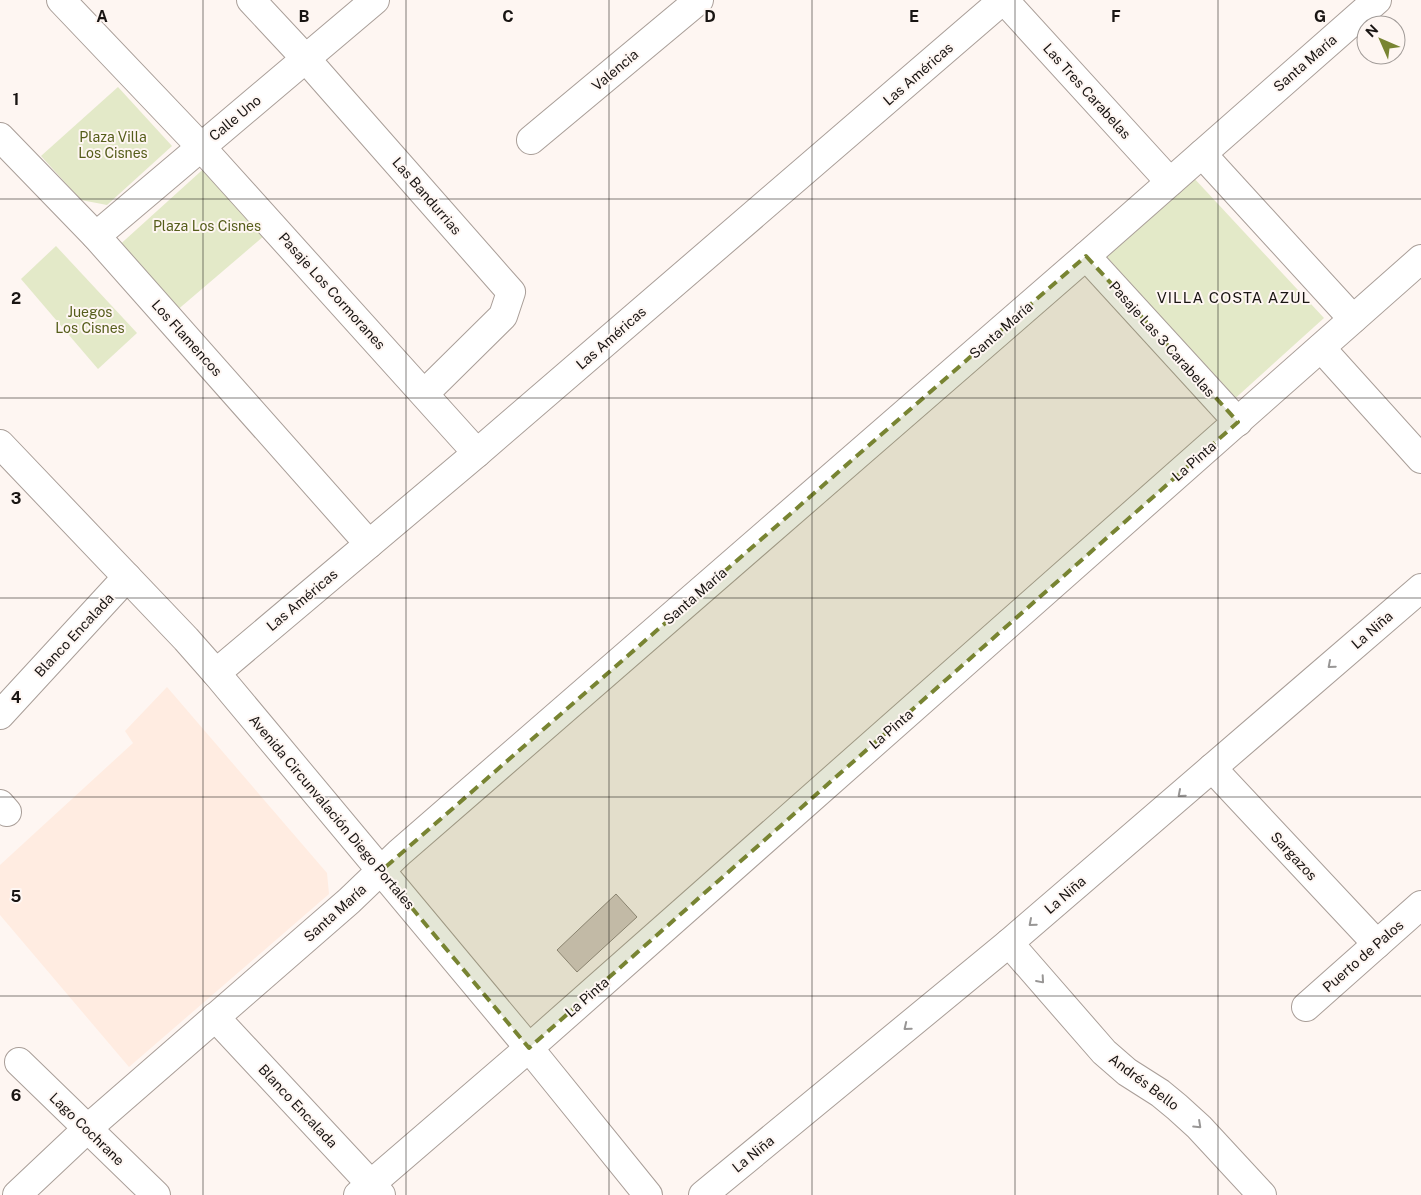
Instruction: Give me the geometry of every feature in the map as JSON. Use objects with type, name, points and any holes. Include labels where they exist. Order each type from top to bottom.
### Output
[{"type":"street","name":"Pasaje Los Cormoranes","points":[[61,0],[201,147],[425,393],[477,453]]},
{"type":"street","name":"Las Bandurrias","points":[[251,0],[306,58],[512,292],[503,316],[425,393]]},
{"type":"street","name":"Calle Uno","points":[[96,236],[375,0]]},
{"type":"street","name":"Valencia","points":[[531,140],[699,0]]},
{"type":"street","name":"Las Tres Carabelas","points":[[1004,0],[1170,182]]},
{"type":"street","name":"Las Américas","points":[[216,673],[477,453],[1004,0]]},
{"type":"street","name":"Santa María","points":[[17,1195],[87,1129],[349,901],[400,853],[1377,0]]},
{"type":"street","name":"Los Flamencos","points":[[0,137],[96,236],[369,544]]},
{"type":"street","points":[[1202,154],[1353,319]]},
{"type":"street","name":"Pasaje Las 3 Carabelas","points":[[1086,256],[1238,422]]},
{"type":"street","name":"La Pinta","points":[[370,1191],[1421,259]]},
{"type":"street","points":[[1321,348],[1421,459]]},
{"type":"street","name":"Avenida Circunvalación Diego Portales","points":[[1,446],[186,639],[216,673],[529,1048],[648,1195]]},
{"type":"street","name":"Blanco Encalada","points":[[0,715],[127,577]]},
{"type":"street","name":"La Niña","points":[[703,1195],[1009,943],[1421,588]]},
{"type":"street","name":"Sargazos","points":[[1212,768],[1377,944]]},
{"type":"street","name":"Puerto de Palos","points":[[1306,1007],[1421,905]]},
{"type":"street","name":"Andrés Bello","points":[[1009,943],[1104,1052],[1128,1072],[1160,1093],[1199,1126],[1262,1195]]},
{"type":"street","name":"Blanco Encalada","points":[[215,1017],[370,1191]]},
{"type":"street","name":"Lago Cochrane","points":[[19,1062],[156,1195]]},
{"type":"highlighted area","points":[[1086,256],[1238,422],[529,1048],[381,871]]},
{"type":"shaded area","points":[[167,687],[327,873],[329,894],[129,1067],[0,915],[0,865],[133,743],[125,731]]},
{"type":"green space","name":"Plaza Villa Los Cisnes","points":[[118,87],[172,146],[107,205],[81,200],[41,156]]},
{"type":"green space","name":"Plaza Los Cisnes","points":[[210,163],[271,230],[175,312],[115,249]]},
{"type":"green space","points":[[1192,176],[1324,318],[1230,403],[1100,261]]},
{"type":"green space","name":"Juegos Los Cisnes","points":[[56,246],[137,333],[98,369],[21,279]]},
{"type":"building","points":[[616,894],[637,917],[577,972],[557,950]]},
{"type":"district","name":"VILLA COSTA AZUL","points":[[1234,297]]}]
